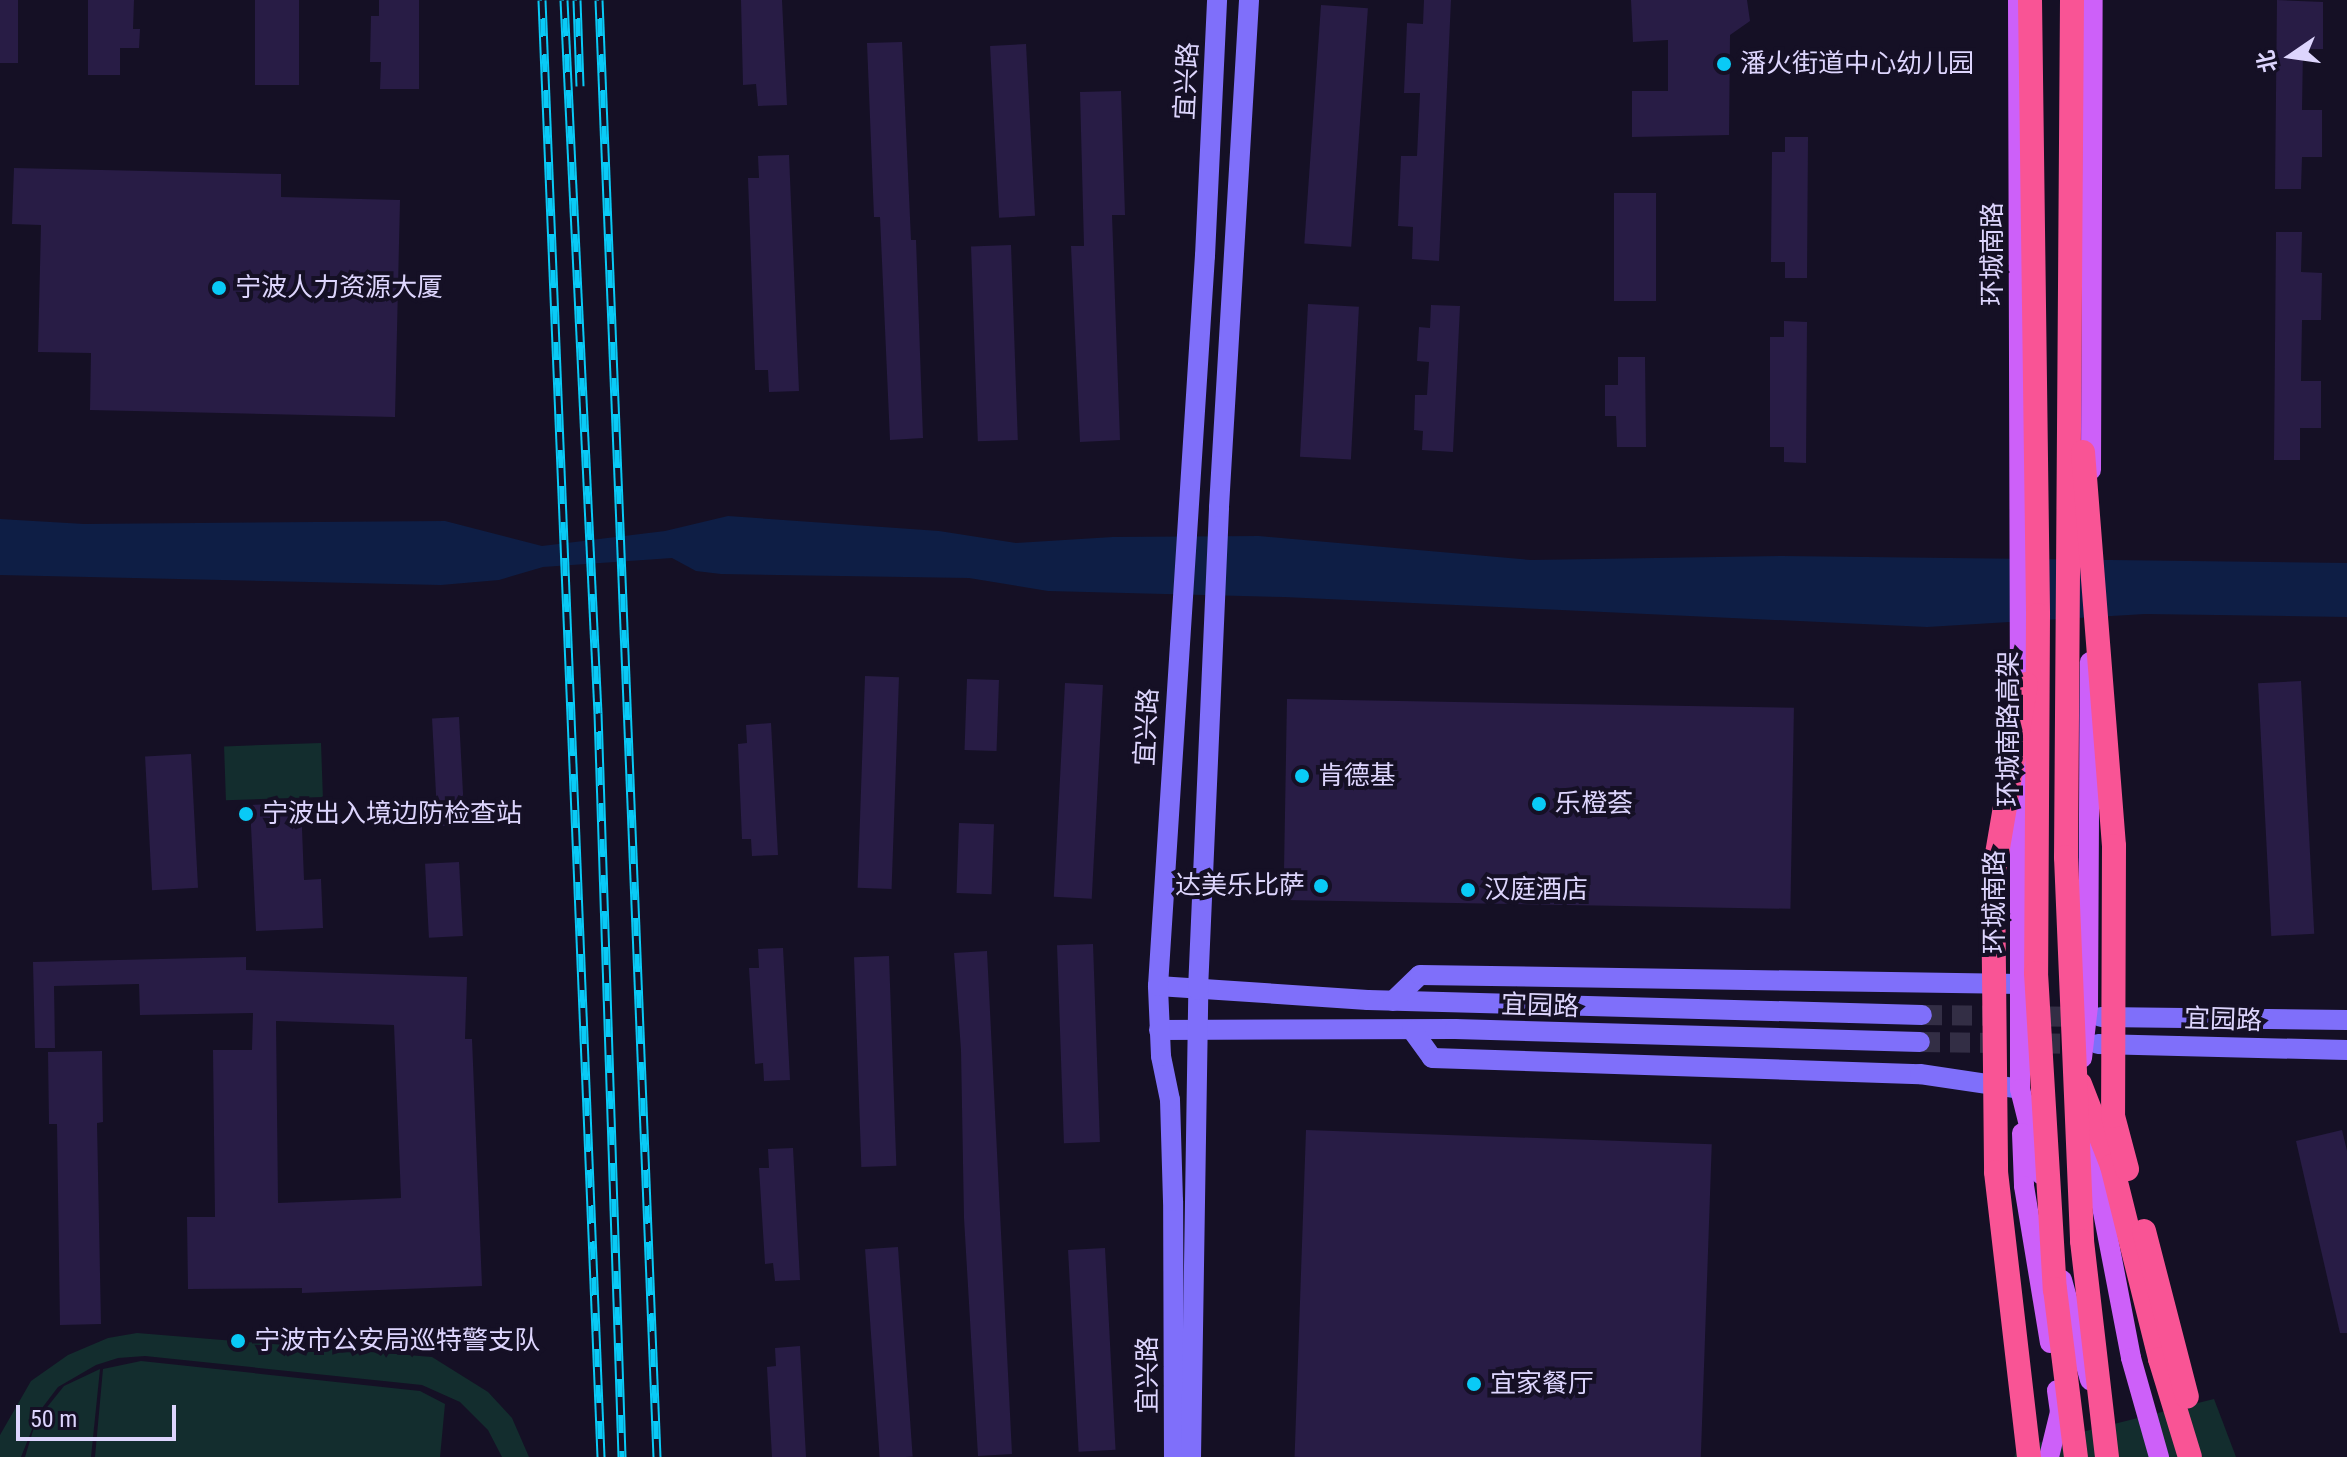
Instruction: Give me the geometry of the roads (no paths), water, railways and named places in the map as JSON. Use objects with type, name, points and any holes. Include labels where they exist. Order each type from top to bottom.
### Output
[{"type":"highway","name":"环城南路高架","points":[[2030,0],[2038,615],[2036,973],[2055,1289],[2076,1457]]},
{"type":"highway","points":[[2072,0],[2066,857],[2082,1241],[2109,1457]]},
{"type":"highway","points":[[2070,292],[2114,846],[2113,1116],[2203,1457]]},
{"type":"highway","points":[[2029,1457],[1996,1172],[1993,878],[2038,615]]},
{"type":"highway","points":[[2080,1084],[2112,1166],[2160,1359],[2190,1457]]},
{"type":"main road","name":"宜兴路","points":[[1174,1457],[1170,1100],[1159,1030],[1158,986],[1217,0]]},
{"type":"main road","name":"宜兴路","points":[[1191,1457],[1198,990],[1219,507],[1249,0]]},
{"type":"main road","name":"环城南路","points":[[2018,0],[2020,1089],[2060,1272],[2109,1457]]},
{"type":"main road","points":[[2093,0],[2088,1006],[2080,1084],[2094,1176],[2131,1358],[2159,1457]]},
{"type":"main road","name":"宜园路","points":[[1393,1001],[1420,975],[2021,984]]},
{"type":"main road","name":"宜园路","points":[[1158,986],[1393,1001],[1922,1015]]},
{"type":"main road","name":"宜园路","points":[[2101,1017],[2347,1020]]},
{"type":"main road","name":"宜园路","points":[[1159,1030],[1412,1030],[1920,1042]]},
{"type":"main road","points":[[1412,1030],[1432,1058],[1920,1074],[2020,1089],[2024,1186],[2060,1412],[2049,1457]]},
{"type":"main road","name":"宜园路","points":[[2098,1044],[2347,1050]]},
{"type":"water","points":[[728,516],[939,531],[1016,543],[1113,537],[1259,536],[1531,560],[1782,556],[2347,563],[2347,617],[2145,614],[1927,627],[1284,597],[1048,591],[969,578],[721,574],[696,571],[672,558],[543,567],[499,580],[441,585],[0,575],[0,519],[84,524],[445,521],[542,546],[665,531]]},
{"type":"tunnel","points":[[1922,1015],[2085,1017]]},
{"type":"tunnel","points":[[1920,1042],[2088,1044]]},
{"type":"railway","points":[[542,0],[601,1457]]},
{"type":"railway","points":[[564,0],[598,713],[622,1457]]},
{"type":"railway","points":[[577,0],[580,86]]},
{"type":"railway","points":[[599,0],[657,1457]]},
{"type":"place","name":"潘火街道中心幼儿园","points":[[1724,64]]},
{"type":"place","name":"宁波人力资源大厦","points":[[219,288]]},
{"type":"place","name":"肯德基","points":[[1302,776]]},
{"type":"place","name":"乐橙荟","points":[[1539,804]]},
{"type":"place","name":"宁波出入境边防检查站","points":[[246,814]]},
{"type":"place","name":"达美乐比萨","points":[[1321,886]]},
{"type":"place","name":"汉庭酒店","points":[[1468,890]]},
{"type":"place","name":"宁波市公安局巡特警支队","points":[[238,1341]]},
{"type":"place","name":"宜家餐厅","points":[[1474,1384]]}]
